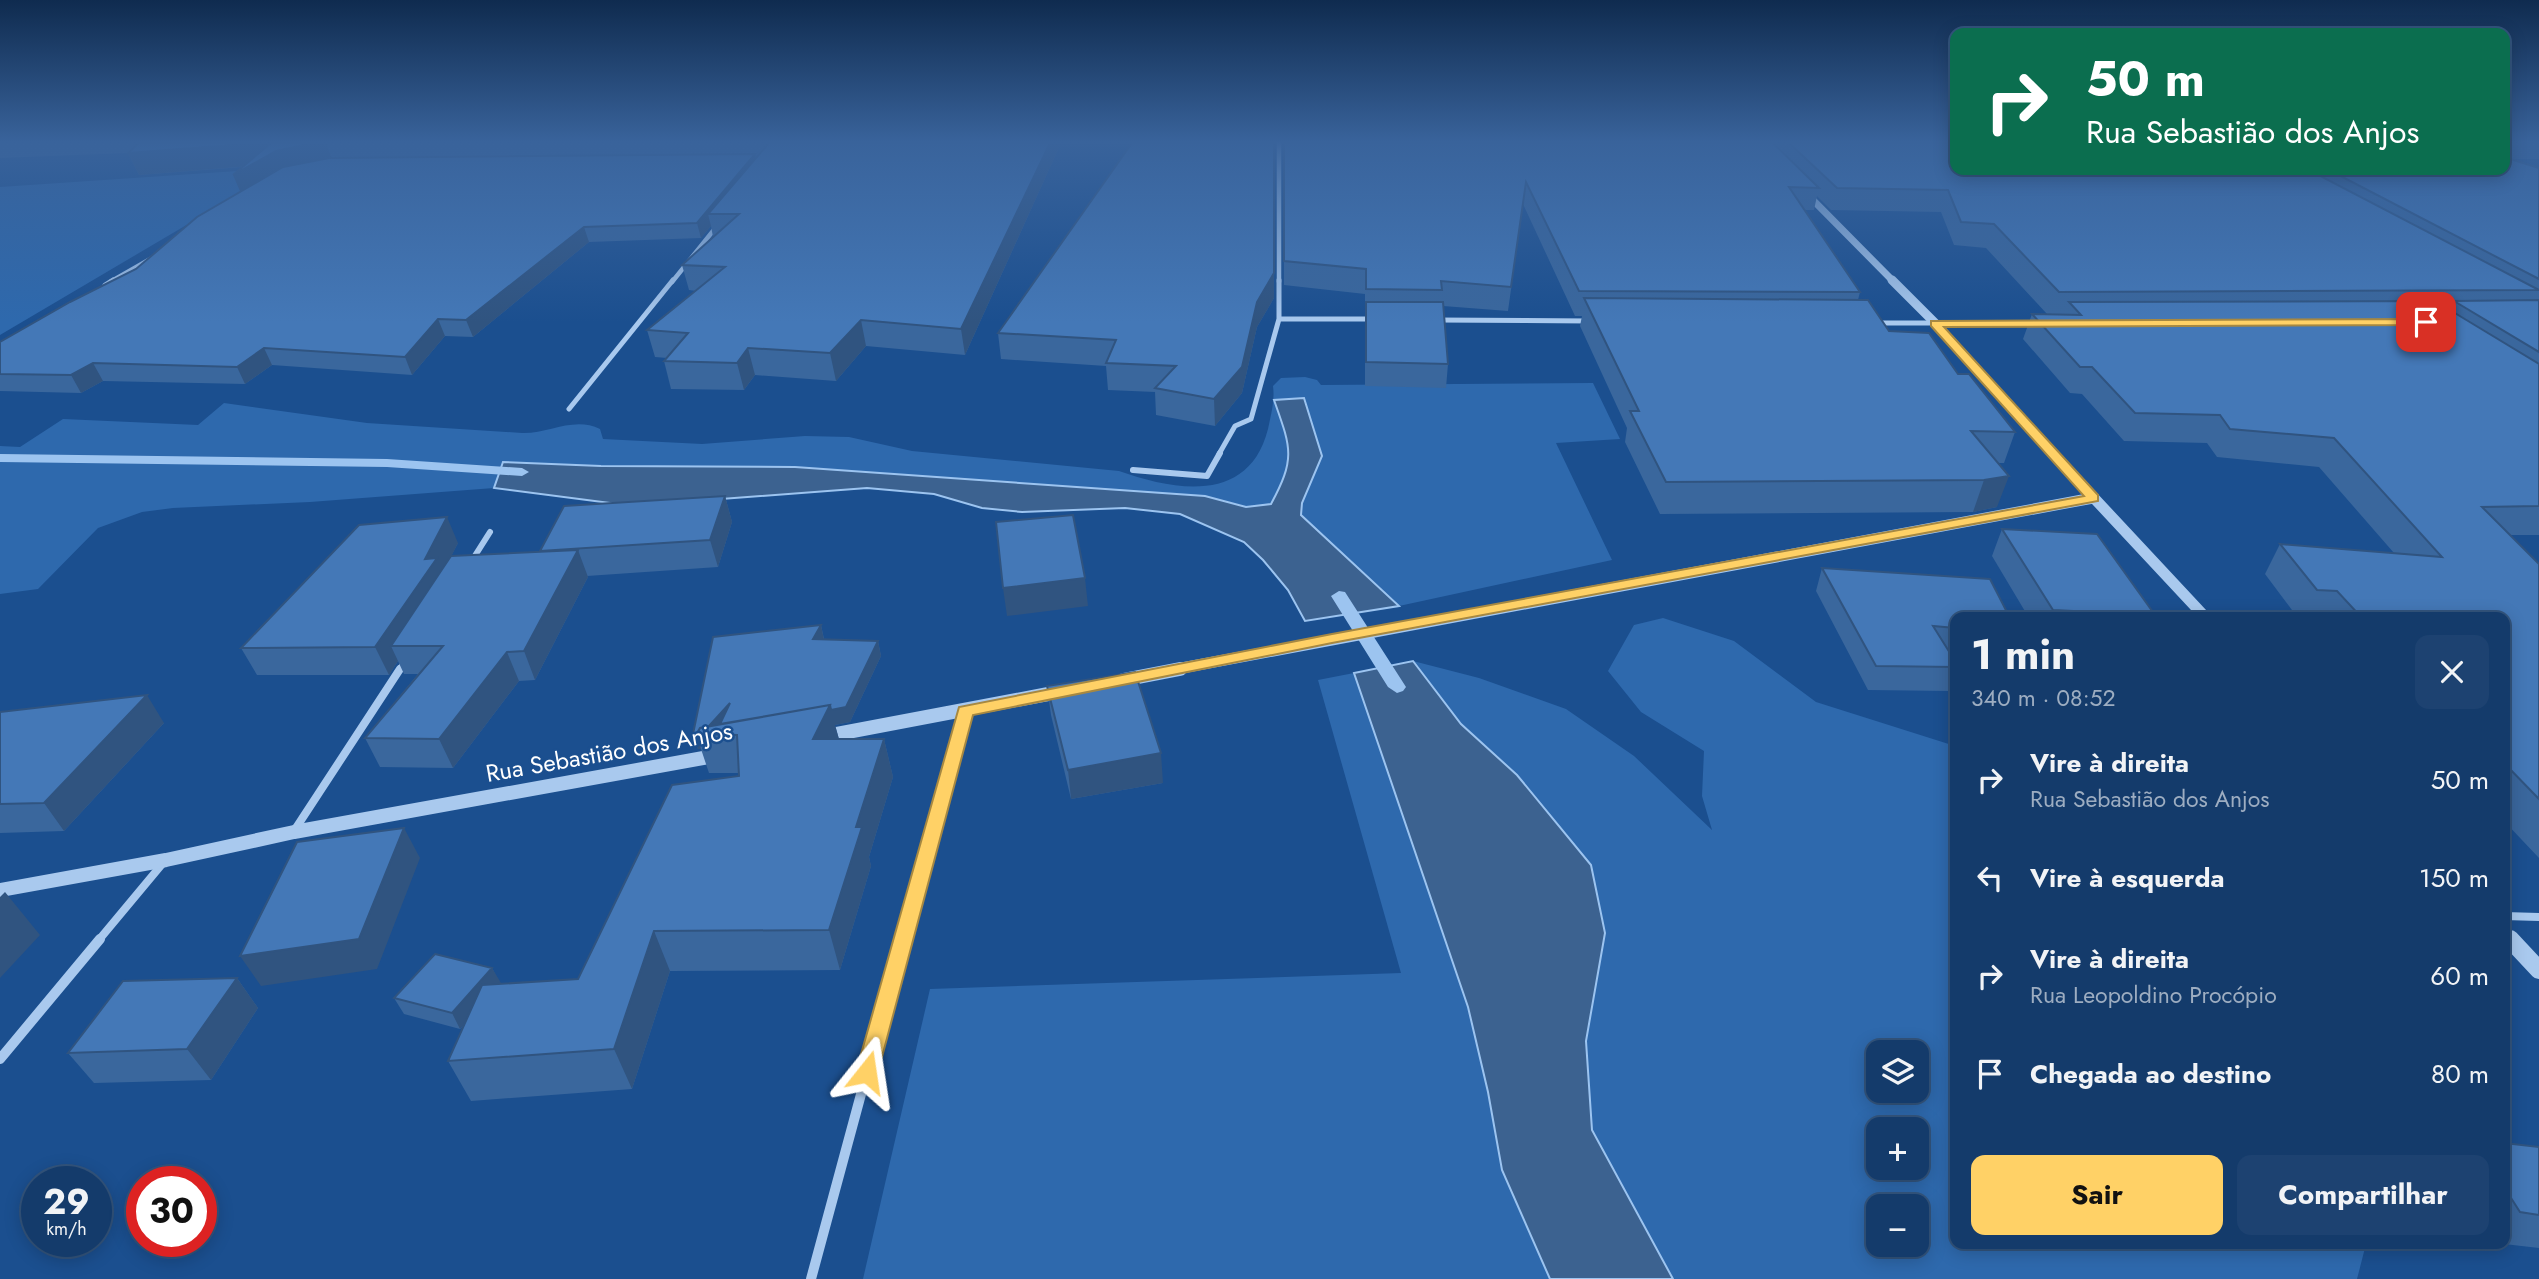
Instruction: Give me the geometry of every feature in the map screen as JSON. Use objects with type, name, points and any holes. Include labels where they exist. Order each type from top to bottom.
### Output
[{"type":"street","points":[[1133,470],[1207,476],[1235,426],[1251,419],[1279,319],[1279,203]]},
{"type":"street","points":[[1815,203],[1935,323],[2200,612]]},
{"type":"street","points":[[569,409],[725,216]]},
{"type":"street","points":[[96,291],[155,256]]},
{"type":"street","points":[[1279,319],[1377,319]]},
{"type":"street","points":[[1433,320],[1600,321]]},
{"type":"street","points":[[1865,323],[2044,323]]},
{"type":"street","points":[[1115,681],[2093,498]]},
{"type":"street","points":[[468,566],[490,532]]},
{"type":"street","points":[[294,832],[415,647]]},
{"type":"street","points":[[801,741],[1074,690]]},
{"type":"street","points":[[811,1279],[965,711]]},
{"type":"street","name":"Rua Sebastião dos Anjos","points":[[0,890],[166,860],[294,832],[732,753]]},
{"type":"street","points":[[0,1059],[166,860]]},
{"type":"street","points":[[2510,916],[2539,917]]},
{"type":"street","points":[[2510,939],[2539,970]]},
{"type":"shaded area","points":[[0,203],[224,203],[0,335]]},
{"type":"shaded area","points":[[1305,377],[1317,380],[1321,385],[1593,383],[1620,439],[1556,443],[1612,560],[1399,606],[1301,515],[1302,503],[1322,456],[1275,400],[1289,452],[1285,474],[1271,504],[1246,507],[1205,496],[795,467],[601,466],[503,462],[494,488],[142,512],[98,528],[38,589],[0,594],[0,446],[20,447],[63,419],[198,425],[224,403],[367,423],[522,433],[580,424],[600,429],[603,439],[702,444],[805,436],[849,437],[912,451],[1119,471],[1164,483],[1208,486],[1228,481],[1245,470],[1258,453],[1268,429],[1273,386],[1281,378]]},
{"type":"shaded area","points":[[1304,398],[1322,456],[1302,503],[1301,515],[1399,606],[1305,621],[1288,590],[1244,542],[1180,514],[1125,508],[1022,512],[982,508],[934,494],[867,488],[668,503],[610,503],[494,488],[503,462],[601,466],[795,467],[1205,496],[1246,507],[1271,504],[1287,464],[1287,442],[1274,400]]},
{"type":"shaded area","points":[[1663,618],[1734,641],[1816,702],[1950,744],[1950,1249],[2365,1249],[2357,1279],[1673,1279],[1592,1130],[1586,1041],[1605,933],[1517,775],[1461,724],[1413,661],[1479,678],[1566,709],[1634,756],[1712,830],[1702,796],[1704,751],[1641,712],[1608,671],[1634,625]]},
{"type":"shaded area","points":[[1413,661],[1461,724],[1517,775],[1591,865],[1605,933],[1586,1041],[1592,1130],[1673,1279],[1550,1279],[1502,1170],[1488,1092],[1468,1007],[1354,673]]},
{"type":"shaded area","points":[[1354,673],[1468,1007],[1488,1092],[1502,1170],[1550,1279],[863,1279],[930,989],[1401,973],[1318,680]]},
{"type":"building","points":[[222,203],[714,203],[697,223],[584,227],[466,320],[438,319],[405,357],[264,348],[237,367],[93,363],[71,375],[0,374],[0,342],[70,302],[136,269],[197,217]]},
{"type":"building","points":[[718,203],[1021,203],[961,329],[861,320],[830,353],[748,348],[737,363],[664,361],[688,333],[647,330],[725,267],[682,265],[739,214],[708,214]]},
{"type":"building","points":[[1090,203],[1274,203],[1274,273],[1257,302],[1242,367],[1214,399],[1155,388],[1176,366],[1106,363],[1116,340],[998,333]]},
{"type":"building","points":[[1284,203],[1523,203],[1511,287],[1441,281],[1442,290],[1366,289],[1366,269],[1284,261]]},
{"type":"building","points":[[1536,203],[1800,203],[1860,292],[1579,291]]},
{"type":"building","points":[[1953,203],[2372,203],[2539,290],[2059,292],[1994,224],[1961,222]]},
{"type":"building","points":[[2392,203],[2539,203],[2539,279]]},
{"type":"building","points":[[1584,298],[1868,300],[1889,331],[1929,333],[1958,374],[1969,374],[2015,432],[1971,431],[2009,476],[1984,480],[1666,482],[1630,411],[1639,411]]},
{"type":"building","points":[[2539,300],[2539,352],[2454,301]]},
{"type":"building","points":[[2435,301],[2539,364],[2539,506],[2482,507],[2539,564],[2539,799],[2510,769],[2510,612],[2356,612],[2337,591],[2317,590],[2280,544],[2442,557],[2334,438],[2230,429],[2220,415],[2135,413],[2092,367],[2080,367],[2032,314],[2081,315],[2069,302]]},
{"type":"building","points":[[1366,302],[1443,302],[1448,364],[1366,362]]},
{"type":"building","points":[[725,496],[710,540],[540,551],[564,506]]},
{"type":"building","points":[[1073,515],[1085,578],[1003,588],[996,522]]},
{"type":"building","points":[[447,517],[425,559],[437,558],[375,647],[241,648],[359,525]]},
{"type":"building","points":[[2002,529],[2097,534],[2153,612],[2094,612],[2053,610]]},
{"type":"building","points":[[578,550],[524,651],[507,652],[439,739],[365,738],[443,646],[391,646],[451,556]]},
{"type":"building","points":[[1822,568],[1990,579],[2007,612],[1950,612],[1950,628],[1933,626],[1950,653],[1950,667],[1876,666]]},
{"type":"building","points":[[821,625],[813,639],[878,641],[846,707],[831,710],[830,705],[720,724],[730,703],[709,726],[700,728],[693,734],[713,637]]},
{"type":"building","points":[[1135,672],[1161,753],[1068,770],[1047,686]]},
{"type":"building","points":[[147,695],[44,803],[0,804],[0,712]]},
{"type":"building","points":[[830,705],[813,739],[884,739],[856,827],[862,827],[829,930],[654,931],[614,1049],[448,1061],[482,985],[578,979],[672,785],[739,776],[737,735],[697,734],[700,728]]},
{"type":"building","points":[[404,828],[359,939],[240,956],[297,842]]},
{"type":"building","points":[[435,954],[492,968],[452,1013],[394,998]]},
{"type":"building","points":[[237,978],[187,1049],[68,1053],[123,981]]},
{"type":"building","points":[[2510,1144],[2539,1147],[2539,1215],[2520,1212],[2510,1196]]},
{"type":"waterway","points":[[0,458],[387,463],[522,472]]},
{"type":"waterway","points":[[1339,596],[1397,687]]},
{"type":"route","points":[[867,1072],[965,711],[1332,639],[2093,498],[1935,323],[2426,322]]}]
